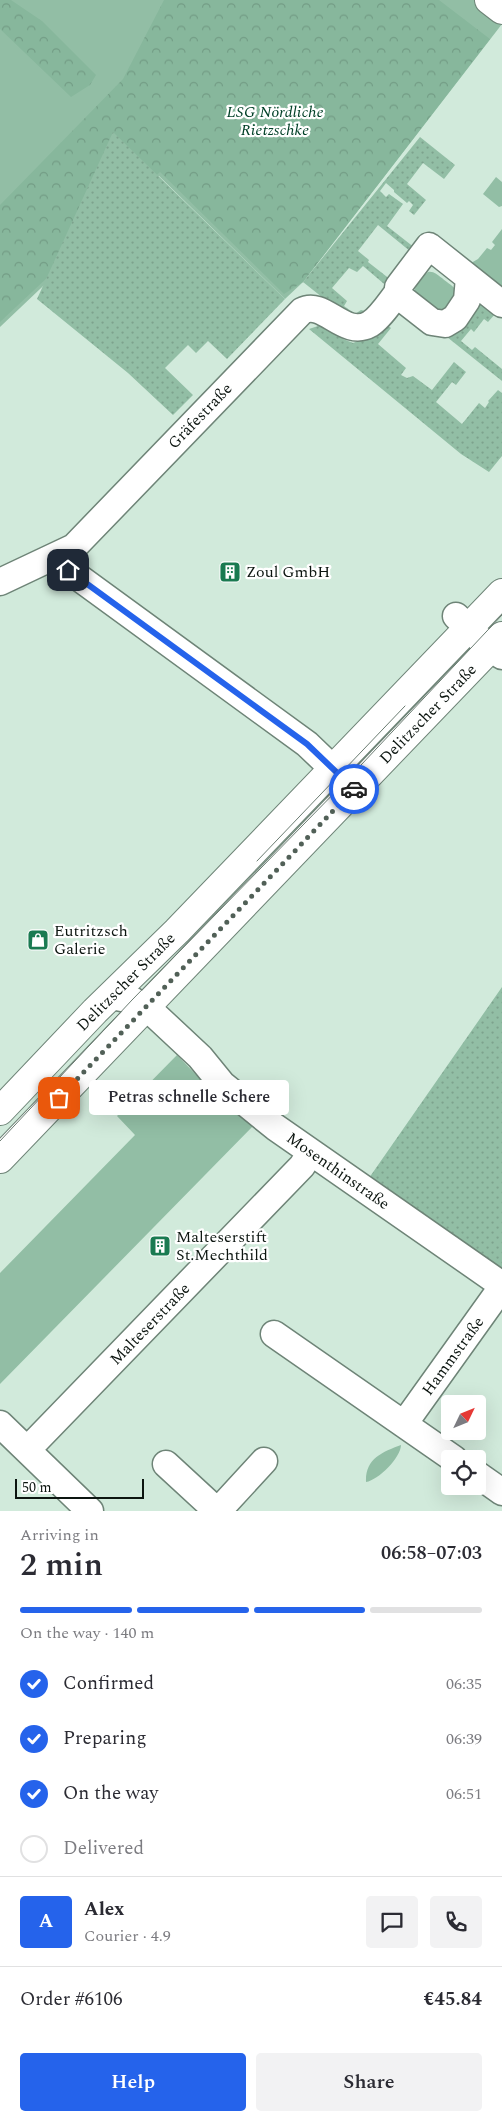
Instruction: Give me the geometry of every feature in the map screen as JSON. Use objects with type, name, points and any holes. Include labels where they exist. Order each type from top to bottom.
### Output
[{"type":"main road","points":[[489,0],[502,10]]},
{"type":"main road","name":"Delitzscher Straße","points":[[0,1111],[333,769],[462,622],[502,593]]},
{"type":"main road","name":"Delitzscher Straße","points":[[0,1159],[355,790],[498,647]]},
{"type":"street","name":"Gräfestraße","points":[[0,582],[74,547],[302,311],[308,309],[318,310],[343,324],[357,328],[372,323],[398,292],[398,286],[429,246],[502,304]]},
{"type":"street","points":[[398,292],[400,297],[432,322],[445,324],[455,318],[468,300],[469,278]]},
{"type":"street","points":[[52,558],[307,744],[355,790]]},
{"type":"street","points":[[462,622],[498,647]]},
{"type":"street","name":"Mosenthinstraße","points":[[111,996],[132,1000],[155,1015],[200,1056],[222,1084],[310,1153],[502,1286]]},
{"type":"street","name":"Malteserstraße","points":[[28,1449],[302,1166],[310,1153]]},
{"type":"street","name":"Hammstraße","points":[[404,1424],[502,1286]]},
{"type":"street","points":[[274,1334],[441,1450]]},
{"type":"street","points":[[0,1424],[90,1511]]},
{"type":"street","points":[[166,1464],[217,1511],[264,1461]]},
{"type":"street","points":[[486,1481],[502,1492]]},
{"type":"green space","name":"LSG Nördliche Rietzschke","points":[[0,0],[502,0],[502,24],[303,282],[285,299],[159,176],[0,327]]},
{"type":"green space","points":[[0,0],[11,0],[42,21],[96,75],[90,85],[71,97],[0,29]]},
{"type":"green space","name":"LSG Nördliche Rietzschke","points":[[164,0],[439,0],[490,39],[303,282],[284,294],[160,172],[0,322],[0,205],[123,79]]},
{"type":"green space","points":[[113,132],[285,299],[227,359],[208,341],[196,353],[188,345],[165,368],[193,395],[173,415],[128,373],[37,299]]},
{"type":"green space","points":[[420,137],[455,165],[444,179],[423,163],[407,184],[426,200],[414,215],[409,211],[413,205],[409,201],[407,203],[386,183],[380,191],[386,197],[389,194],[403,204],[387,226],[415,248],[416,256],[378,225],[358,251],[369,260],[368,262],[391,280],[390,289],[363,266],[357,272],[349,268],[332,288],[347,301],[344,306],[355,314],[361,310],[365,311],[383,290],[386,295],[370,315],[347,317],[303,282]]},
{"type":"green space","points":[[496,177],[502,182],[502,206],[499,207],[483,194]]},
{"type":"green space","points":[[502,229],[502,299],[471,263],[478,259],[487,248],[491,250],[495,245],[492,242]]},
{"type":"green space","points":[[428,272],[442,278],[455,289],[456,293],[456,297],[451,304],[438,314],[414,293],[417,281]]},
{"type":"green space","points":[[480,294],[502,311],[502,318],[496,313],[488,322],[484,319],[474,332],[471,329],[461,341],[472,350],[475,347],[502,369],[502,381],[447,337]]},
{"type":"green space","points":[[385,323],[391,328],[378,344],[406,368],[401,375],[407,378],[413,376],[432,390],[454,362],[466,372],[456,385],[452,382],[436,402],[462,424],[479,403],[485,408],[488,401],[498,390],[502,393],[502,456],[489,472],[461,454],[309,329],[321,325],[353,343],[372,335]]},
{"type":"green space","points":[[502,987],[502,1271],[369,1178]]},
{"type":"green space","points":[[177,1055],[204,1083],[255,1124],[0,1384],[0,1273],[135,1135],[117,1116]]},
{"type":"green space","points":[[401,1445],[397,1456],[383,1473],[366,1482],[366,1474],[372,1462],[387,1450]]},
{"type":"tram line","points":[[0,1141],[132,1000],[346,781],[502,615]]},
{"type":"tram line","points":[[257,861],[405,706]]},
{"type":"way so far","points":[[59,1098],[325,822],[354,789]]},
{"type":"place","name":"Zoul GmbH","points":[[230,572]]},
{"type":"place","name":"Eutritzsch Galerie","points":[[38,940]]},
{"type":"place","name":"Petras schnelle Schere","points":[[59,1098]]},
{"type":"place","name":"Malteserstift St.Mechthild","points":[[160,1246]]},
{"type":"route","points":[[68,570],[307,744],[354,789]]}]
